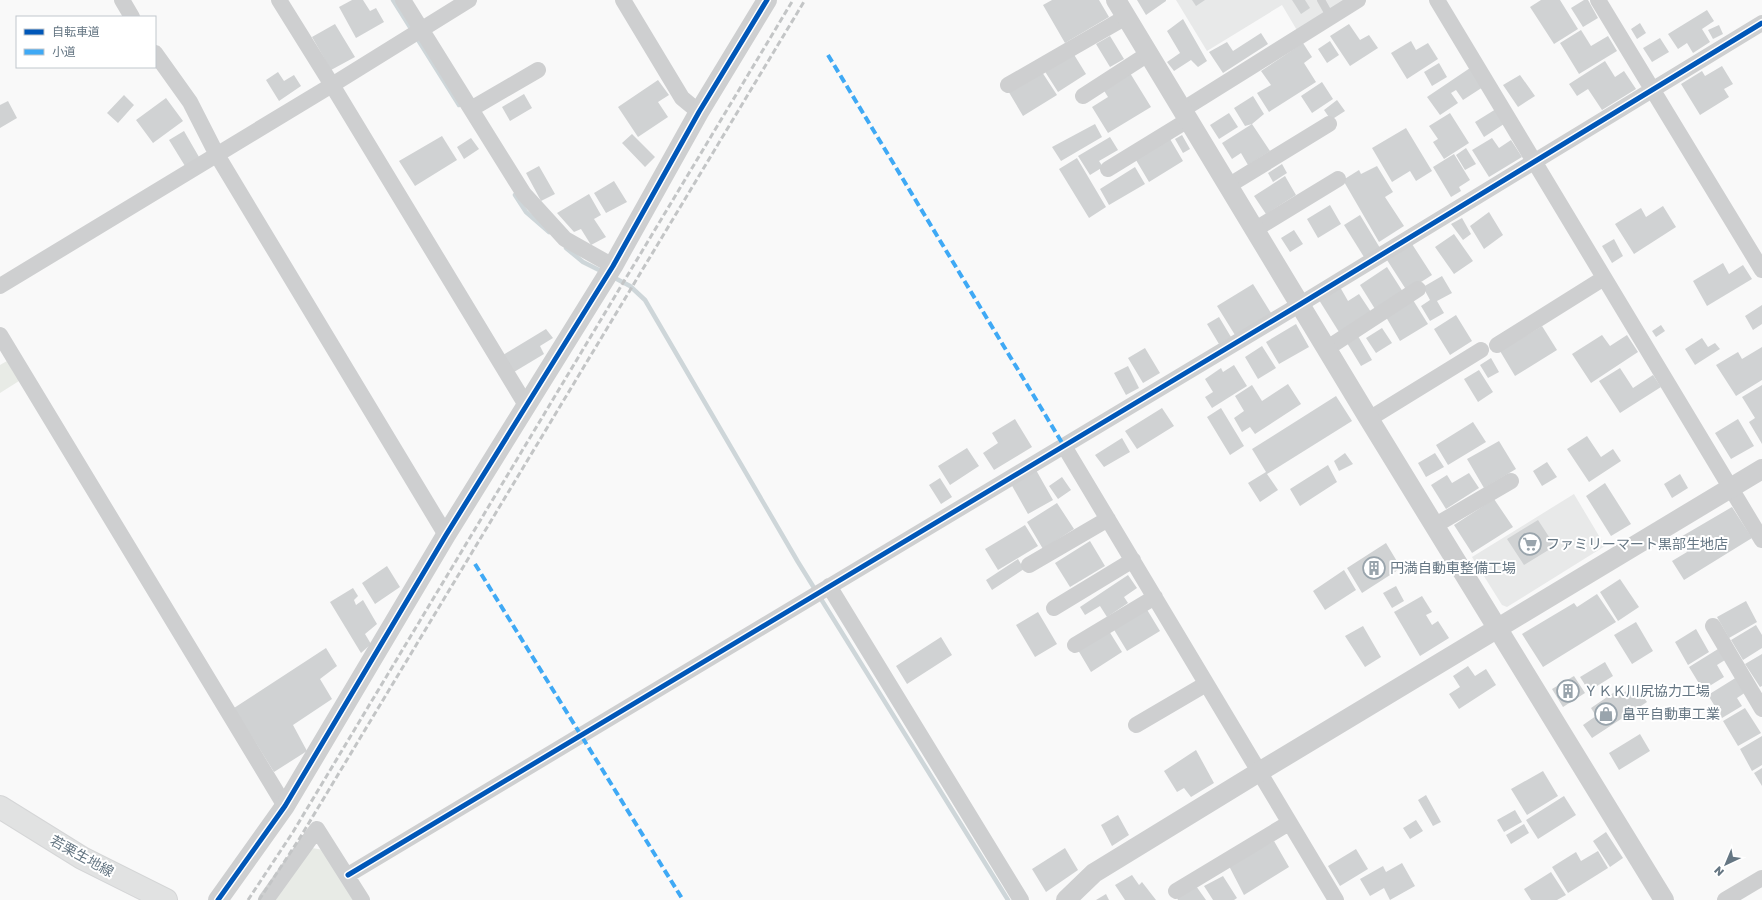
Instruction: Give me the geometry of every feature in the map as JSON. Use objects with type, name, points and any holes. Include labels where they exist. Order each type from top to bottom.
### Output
[{"type":"main road","name":"若栗生地線","points":[[0,807],[82,858],[166,900]]},
{"type":"street","points":[[122,0],[131,16]]},
{"type":"street","points":[[279,0],[526,405]]},
{"type":"street","points":[[403,0],[524,194],[565,239],[613,266]]},
{"type":"street","points":[[0,286],[332,85],[468,0]]},
{"type":"street","points":[[623,0],[682,98],[699,112]]},
{"type":"street","points":[[218,900],[285,806],[446,535],[613,266],[699,112],[767,0]]},
{"type":"street","points":[[1116,0],[1299,305],[1664,900]]},
{"type":"street","points":[[1108,169],[1330,16],[1358,0]]},
{"type":"street","points":[[1437,0],[1762,540]]},
{"type":"street","points":[[1598,0],[1653,88],[1762,270]]},
{"type":"street","points":[[1008,84],[1126,17]]},
{"type":"street","points":[[348,875],[1299,305],[1762,23]]},
{"type":"street","points":[[156,54],[190,102],[217,155],[446,535]]},
{"type":"street","points":[[1083,96],[1148,54]]},
{"type":"street","points":[[471,109],[538,70]]},
{"type":"street","points":[[1228,186],[1329,124]]},
{"type":"street","points":[[1254,230],[1338,179]]},
{"type":"street","points":[[1497,345],[1604,278]]},
{"type":"street","points":[[1326,349],[1418,289]]},
{"type":"street","points":[[0,335],[285,806]]},
{"type":"street","points":[[1369,419],[1482,350]]},
{"type":"street","points":[[1064,446],[1336,900]]},
{"type":"street","points":[[1066,900],[1094,873],[1496,628],[1762,469]]},
{"type":"street","points":[[1434,526],[1511,481]]},
{"type":"street","points":[[1029,565],[1108,519]]},
{"type":"street","points":[[1054,608],[1133,560]]},
{"type":"street","points":[[829,586],[1021,900]]},
{"type":"street","points":[[1075,646],[1155,597]]},
{"type":"street","points":[[1713,626],[1762,709]]},
{"type":"street","points":[[1136,725],[1206,684]]},
{"type":"street","points":[[1176,891],[1289,823]]},
{"type":"street","points":[[266,900],[317,829],[348,875],[362,900]]},
{"type":"street","points":[[1725,900],[1762,878]]},
{"type":"lane","points":[[1321,0],[1330,16]]},
{"type":"shaded area","points":[[1176,0],[1345,0],[1298,32],[1282,5],[1207,51]]},
{"type":"shaded area","points":[[7,361],[19,381],[0,393],[0,365]]},
{"type":"shaded area","points":[[1574,494],[1605,546],[1507,607],[1502,605],[1472,557]]},
{"type":"shaded area","points":[[306,847],[324,850],[353,900],[269,900]]},
{"type":"building","points":[[352,0],[363,0],[370,11],[376,8],[384,22],[356,38],[339,7]]},
{"type":"building","points":[[1052,0],[1099,0],[1109,17],[1065,43],[1043,5]]},
{"type":"building","points":[[1137,0],[1166,0],[1166,1],[1146,15]]},
{"type":"building","points":[[1192,0],[1205,0],[1196,6]]},
{"type":"building","points":[[1292,0],[1305,0],[1310,8],[1301,14]]},
{"type":"building","points":[[1541,0],[1560,0],[1578,29],[1554,44],[1530,7]]},
{"type":"building","points":[[1584,0],[1588,0],[1598,18],[1583,27],[1571,8]]},
{"type":"building","points":[[1707,10],[1714,21],[1702,29],[1710,42],[1693,53],[1687,43],[1678,49],[1668,34]]},
{"type":"building","points":[[1183,19],[1207,61],[1198,67],[1191,60],[1174,71],[1167,62],[1180,53],[1167,31]]},
{"type":"building","points":[[1640,23],[1646,33],[1637,39],[1631,29]]},
{"type":"building","points":[[335,24],[355,57],[331,70],[312,37]]},
{"type":"building","points":[[1349,24],[1360,40],[1369,35],[1378,48],[1350,66],[1330,36]]},
{"type":"building","points":[[1719,25],[1723,34],[1713,39],[1708,30]]},
{"type":"building","points":[[1581,30],[1591,46],[1608,36],[1617,51],[1579,74],[1560,43]]},
{"type":"building","points":[[1261,33],[1268,44],[1223,73],[1209,52],[1227,42],[1233,51]]},
{"type":"building","points":[[1110,36],[1124,59],[1110,67],[1096,44]]},
{"type":"building","points":[[1660,38],[1669,52],[1652,62],[1643,48]]},
{"type":"building","points":[[1330,41],[1339,55],[1327,63],[1318,49]]},
{"type":"building","points":[[1411,41],[1416,50],[1428,43],[1438,59],[1407,79],[1391,53]]},
{"type":"building","points":[[1303,43],[1312,57],[1304,63],[1316,82],[1269,112],[1257,93],[1271,85],[1261,71]]},
{"type":"building","points":[[1073,53],[1086,74],[1058,92],[1044,70]]},
{"type":"building","points":[[1605,61],[1615,77],[1624,71],[1636,89],[1602,110],[1588,89],[1577,96],[1569,84]]},
{"type":"building","points":[[1439,63],[1447,77],[1432,86],[1424,72]]},
{"type":"building","points":[[1722,66],[1733,84],[1724,89],[1729,97],[1700,115],[1681,84],[1702,71],[1705,76]]},
{"type":"building","points":[[1470,68],[1483,87],[1463,100],[1456,90],[1451,93],[1458,103],[1440,115],[1427,97]]},
{"type":"building","points":[[278,72],[284,81],[294,75],[301,86],[279,101],[266,80]]},
{"type":"building","points":[[1042,72],[1057,95],[1023,116],[1007,89]]},
{"type":"building","points":[[1130,73],[1151,107],[1108,133],[1092,107],[1108,97],[1103,89]]},
{"type":"building","points":[[1520,75],[1535,96],[1518,107],[1503,85]]},
{"type":"building","points":[[658,80],[669,95],[658,102],[668,117],[638,137],[618,107]]},
{"type":"building","points":[[1322,82],[1333,99],[1312,113],[1301,96]]},
{"type":"building","points":[[524,94],[532,108],[510,121],[502,107]]},
{"type":"building","points":[[124,95],[134,105],[118,123],[107,113]]},
{"type":"building","points":[[1253,96],[1264,114],[1252,124],[1245,126],[1234,108]]},
{"type":"building","points":[[166,98],[183,121],[153,143],[136,120]]},
{"type":"building","points":[[1337,100],[1345,111],[1331,120],[1324,110]]},
{"type":"building","points":[[8,101],[17,118],[0,128],[0,105]]},
{"type":"building","points":[[1496,109],[1504,124],[1484,137],[1475,122]]},
{"type":"building","points":[[1229,113],[1238,127],[1219,139],[1210,125]]},
{"type":"building","points":[[1450,113],[1469,143],[1444,159],[1433,142],[1438,139],[1429,126]]},
{"type":"building","points":[[1095,124],[1102,137],[1061,161],[1052,147]]},
{"type":"building","points":[[1252,124],[1270,151],[1248,165],[1241,153],[1232,159],[1222,143]]},
{"type":"building","points":[[1406,128],[1432,171],[1416,181],[1410,171],[1392,182],[1372,148]]},
{"type":"building","points":[[184,131],[199,157],[185,166],[169,140]]},
{"type":"building","points":[[632,134],[655,157],[645,167],[622,143]]},
{"type":"building","points":[[1182,135],[1190,149],[1183,153],[1175,139]]},
{"type":"building","points":[[442,136],[457,160],[415,186],[399,161]]},
{"type":"building","points":[[1110,137],[1118,150],[1099,161],[1103,167],[1090,175],[1078,156]]},
{"type":"building","points":[[471,138],[479,149],[464,159],[457,147]]},
{"type":"building","points":[[1492,138],[1499,148],[1511,140],[1522,157],[1489,177],[1472,150]]},
{"type":"building","points":[[1170,139],[1183,161],[1149,182],[1136,160]]},
{"type":"building","points":[[1466,148],[1476,164],[1465,170],[1456,155]]},
{"type":"building","points":[[1454,154],[1470,180],[1459,187],[1461,191],[1451,197],[1433,167]]},
{"type":"building","points":[[1077,158],[1106,207],[1089,218],[1059,169]]},
{"type":"building","points":[[1282,164],[1287,173],[1273,182],[1268,173]]},
{"type":"building","points":[[539,166],[555,194],[541,201],[526,173]]},
{"type":"building","points":[[1377,166],[1393,192],[1385,197],[1404,226],[1379,242],[1343,180],[1359,170],[1361,174]]},
{"type":"building","points":[[1135,167],[1145,184],[1109,205],[1100,189]]},
{"type":"building","points":[[1285,176],[1296,195],[1266,214],[1254,196]]},
{"type":"building","points":[[614,181],[627,202],[606,213],[594,193]]},
{"type":"building","points":[[589,194],[601,215],[594,219],[606,237],[591,245],[581,229],[574,232],[557,213]]},
{"type":"building","points":[[1330,205],[1341,224],[1318,238],[1307,219]]},
{"type":"building","points":[[1663,206],[1676,227],[1634,254],[1615,224],[1641,208],[1646,217]]},
{"type":"building","points":[[1489,212],[1503,235],[1484,249],[1470,226]]},
{"type":"building","points":[[1360,215],[1380,248],[1364,257],[1344,225]]},
{"type":"building","points":[[1462,218],[1471,234],[1463,240],[1451,224]]},
{"type":"building","points":[[1294,230],[1303,244],[1290,252],[1281,238]]},
{"type":"building","points":[[1454,234],[1473,261],[1454,274],[1435,247]]},
{"type":"building","points":[[1614,239],[1623,256],[1612,263],[1602,246]]},
{"type":"building","points":[[1412,244],[1432,275],[1407,291],[1387,260]]},
{"type":"building","points":[[1723,263],[1729,274],[1743,265],[1752,279],[1707,306],[1693,281]]},
{"type":"building","points":[[1387,267],[1403,292],[1375,309],[1360,285]]},
{"type":"building","points":[[1442,276],[1452,293],[1437,301],[1444,313],[1430,321],[1421,306],[1430,300],[1423,287]]},
{"type":"building","points":[[1253,284],[1271,313],[1235,335],[1217,306]]},
{"type":"building","points":[[1340,287],[1348,301],[1359,294],[1371,312],[1339,332],[1319,300]]},
{"type":"building","points":[[1413,300],[1428,324],[1400,341],[1386,317]]},
{"type":"building","points":[[1762,305],[1762,324],[1753,330],[1745,316]]},
{"type":"building","points":[[1456,315],[1472,341],[1450,355],[1434,329]]},
{"type":"building","points":[[1219,317],[1231,337],[1219,344],[1207,324]]},
{"type":"building","points":[[1296,324],[1309,347],[1279,364],[1266,342]]},
{"type":"building","points":[[1661,325],[1665,331],[1656,337],[1652,331]]},
{"type":"building","points":[[1542,326],[1557,350],[1515,376],[1500,351]]},
{"type":"building","points":[[1382,328],[1392,343],[1376,353],[1366,338]]},
{"type":"building","points":[[546,329],[553,338],[540,346],[544,354],[514,372],[503,355]]},
{"type":"building","points":[[1602,335],[1610,346],[1627,335],[1638,352],[1591,383],[1572,354]]},
{"type":"building","points":[[1358,336],[1372,360],[1361,366],[1347,343]]},
{"type":"building","points":[[1702,338],[1708,347],[1715,343],[1720,349],[1695,365],[1685,349]]},
{"type":"building","points":[[1262,346],[1276,368],[1258,379],[1245,357]]},
{"type":"building","points":[[1762,347],[1762,380],[1736,396],[1716,365],[1738,352],[1742,359]]},
{"type":"building","points":[[1145,348],[1160,373],[1143,383],[1128,358]]},
{"type":"building","points":[[1491,358],[1499,372],[1488,378],[1480,365]]},
{"type":"building","points":[[1234,365],[1247,386],[1212,408],[1205,397],[1213,392],[1205,379],[1221,368],[1223,372]]},
{"type":"building","points":[[1128,366],[1139,388],[1126,395],[1114,373]]},
{"type":"building","points":[[1620,368],[1633,388],[1653,375],[1661,387],[1620,413],[1599,381]]},
{"type":"building","points":[[1479,370],[1493,392],[1478,402],[1464,379]]},
{"type":"building","points":[[1288,384],[1301,404],[1255,434],[1250,427],[1242,432],[1234,418],[1244,411],[1235,396],[1252,385],[1262,401]]},
{"type":"building","points":[[1762,385],[1762,444],[1749,422],[1755,418],[1742,397]]},
{"type":"building","points":[[1336,396],[1352,421],[1267,474],[1278,490],[1260,502],[1248,483],[1266,472],[1252,449]]},
{"type":"building","points":[[1162,408],[1174,426],[1137,449],[1125,431]]},
{"type":"building","points":[[1221,408],[1244,446],[1230,455],[1207,417]]},
{"type":"building","points":[[1015,419],[1032,447],[994,470],[983,453],[998,443],[992,433]]},
{"type":"building","points":[[1738,419],[1754,446],[1731,459],[1715,433]]},
{"type":"building","points":[[1473,422],[1486,442],[1448,465],[1436,445]]},
{"type":"building","points":[[1587,436],[1601,457],[1613,449],[1621,461],[1589,482],[1567,449]]},
{"type":"building","points":[[1122,438],[1130,452],[1104,467],[1095,455]]},
{"type":"building","points":[[1499,441],[1516,469],[1484,488],[1467,459]]},
{"type":"building","points":[[967,448],[979,466],[950,485],[938,466]]},
{"type":"building","points":[[1345,453],[1353,464],[1339,471],[1334,461]]},
{"type":"building","points":[[1435,453],[1444,467],[1426,477],[1418,463]]},
{"type":"building","points":[[1547,462],[1557,477],[1542,486],[1533,471]]},
{"type":"building","points":[[1328,465],[1337,482],[1300,506],[1290,489]]},
{"type":"building","points":[[1036,470],[1053,500],[1028,514],[1011,484]]},
{"type":"building","points":[[1469,473],[1479,488],[1446,509],[1431,485],[1447,475],[1452,483]]},
{"type":"building","points":[[1680,474],[1688,488],[1672,498],[1664,484]]},
{"type":"building","points":[[1062,477],[1071,490],[1058,499],[1049,486]]},
{"type":"building","points":[[940,478],[952,497],[941,504],[929,485]]},
{"type":"building","points":[[1605,483],[1631,524],[1611,536],[1586,496]]},
{"type":"building","points":[[1494,499],[1513,527],[1472,553],[1454,525]]},
{"type":"building","points":[[1057,503],[1074,529],[1043,549],[1027,522]]},
{"type":"building","points":[[1732,507],[1752,538],[1684,580],[1672,561],[1687,552],[1679,538]]},
{"type":"building","points":[[1538,520],[1555,546],[1524,565],[1507,539]]},
{"type":"building","points":[[1025,525],[1038,546],[998,570],[985,549]]},
{"type":"building","points":[[1090,541],[1105,566],[1070,587],[1055,563]]},
{"type":"building","name":"円満自動車整備工場","points":[[1386,543],[1401,568],[1362,593],[1347,568]]},
{"type":"building","points":[[1018,559],[1024,569],[992,590],[986,580]]},
{"type":"building","points":[[387,566],[400,587],[375,604],[362,583]]},
{"type":"building","points":[[1344,570],[1356,590],[1325,610],[1313,591]]},
{"type":"building","points":[[1128,575],[1137,588],[1124,597],[1128,603],[1107,617],[1100,606],[1085,615],[1080,607]]},
{"type":"building","points":[[1620,579],[1639,607],[1618,621],[1600,592]]},
{"type":"building","points":[[1396,586],[1404,601],[1392,608],[1383,593]]},
{"type":"building","points":[[353,588],[358,596],[354,600],[356,605],[363,600],[377,624],[365,634],[371,644],[361,653],[330,602]]},
{"type":"building","points":[[1597,594],[1616,622],[1543,667],[1522,634],[1574,603],[1577,607]]},
{"type":"building","points":[[1422,596],[1432,612],[1426,615],[1432,625],[1438,621],[1449,638],[1420,656],[1394,612]]},
{"type":"building","points":[[1746,601],[1757,622],[1729,638],[1717,617]]},
{"type":"building","points":[[1146,608],[1160,631],[1127,651],[1113,628]]},
{"type":"building","points":[[1038,612],[1057,644],[1035,657],[1016,625]]},
{"type":"building","points":[[1636,622],[1653,651],[1632,664],[1614,635]]},
{"type":"building","points":[[1756,625],[1762,635],[1762,648],[1743,660],[1731,640]]},
{"type":"building","points":[[1363,626],[1381,657],[1365,667],[1345,636]]},
{"type":"building","points":[[1696,629],[1709,652],[1688,665],[1675,642]]},
{"type":"building","points":[[1109,631],[1122,652],[1091,672],[1078,650]]},
{"type":"building","points":[[941,637],[952,655],[907,684],[896,666]]},
{"type":"building","points":[[326,648],[337,666],[320,679],[332,699],[293,725],[307,751],[274,772],[234,708]]},
{"type":"building","points":[[1718,649],[1725,660],[1717,665],[1724,677],[1703,690],[1689,667]]},
{"type":"building","points":[[1762,654],[1762,686],[1760,687],[1745,664]]},
{"type":"building","points":[[1605,662],[1613,676],[1589,691],[1580,677]]},
{"type":"building","points":[[1468,666],[1475,676],[1486,669],[1496,685],[1459,709],[1449,694],[1460,687],[1453,676]]},
{"type":"building","name":"ＹＫＫ川尻協力工場","points":[[1574,676],[1585,693],[1563,707],[1552,689]]},
{"type":"building","points":[[1737,677],[1746,692],[1737,698],[1742,706],[1722,718],[1708,695]]},
{"type":"building","points":[[1635,685],[1647,702],[1592,738],[1583,725],[1596,716],[1591,708],[1616,691],[1619,696]]},
{"type":"building","points":[[1745,708],[1761,733],[1738,746],[1723,721]]},
{"type":"building","points":[[1640,734],[1650,751],[1619,770],[1609,753]]},
{"type":"building","points":[[1762,736],[1762,765],[1752,771],[1740,749]]},
{"type":"building","points":[[1196,750],[1214,783],[1191,797],[1184,788],[1177,792],[1164,771]]},
{"type":"building","points":[[1762,768],[1762,786],[1754,773]]},
{"type":"building","points":[[1543,771],[1558,796],[1527,815],[1511,789]]},
{"type":"building","points":[[1426,795],[1441,822],[1433,826],[1418,800]]},
{"type":"building","points":[[1564,796],[1576,815],[1538,839],[1526,820]]},
{"type":"building","points":[[1515,810],[1522,822],[1504,832],[1497,820]]},
{"type":"building","points":[[1118,815],[1129,835],[1112,846],[1101,825]]},
{"type":"building","points":[[1416,820],[1423,831],[1410,839],[1403,828]]},
{"type":"building","points":[[1524,824],[1529,833],[1511,844],[1506,835]]},
{"type":"building","points":[[1606,832],[1623,858],[1610,867],[1593,841]]},
{"type":"building","points":[[1274,841],[1289,867],[1244,895],[1229,866]]},
{"type":"building","points":[[1065,848],[1078,870],[1046,892],[1032,869]]},
{"type":"building","points":[[1356,849],[1368,869],[1340,886],[1328,866]]},
{"type":"building","points":[[1598,851],[1608,868],[1568,893],[1552,867],[1576,852],[1581,861]]},
{"type":"building","points":[[1402,863],[1415,886],[1390,900],[1384,888],[1370,896],[1360,879],[1383,866],[1386,872]]},
{"type":"building","points":[[1551,872],[1566,895],[1557,900],[1531,900],[1524,889]]},
{"type":"building","points":[[1132,875],[1139,885],[1142,882],[1156,900],[1125,900],[1115,885]]},
{"type":"building","points":[[1223,876],[1237,898],[1234,900],[1213,900],[1204,886]]},
{"type":"building","points":[[1196,886],[1206,900],[1178,900],[1177,898]]},
{"type":"building","points":[[1106,894],[1109,900],[1096,900]]},
{"type":"waterway","points":[[393,0],[459,105]]},
{"type":"waterway","points":[[515,195],[526,212],[549,232]]},
{"type":"waterway","points":[[566,248],[583,262],[603,272]]},
{"type":"waterway","points":[[611,276],[630,286],[645,300],[798,562],[1008,900]]},
{"type":"railway","points":[[248,900],[293,832],[793,0]]},
{"type":"railway","points":[[259,900],[298,841],[805,0]]},
{"type":"marked path","points":[[828,55],[1064,446]]},
{"type":"marked path","points":[[475,564],[683,900]]},
{"type":"cycle path","points":[[218,900],[285,806],[446,535],[613,266],[699,112],[767,0]]},
{"type":"cycle path","points":[[348,875],[1299,305],[1762,23]]},
{"type":"place","name":"ファミリーマート黒部生地店","points":[[1530,544]]},
{"type":"place","name":"円満自動車整備工場","points":[[1374,568]]},
{"type":"place","name":"ＹＫＫ川尻協力工場","points":[[1568,691]]},
{"type":"place","name":"畠平自動車工業","points":[[1606,714]]}]
